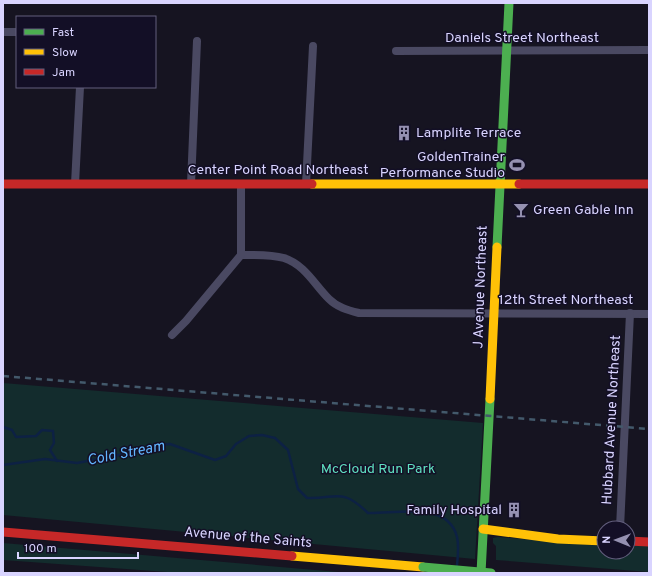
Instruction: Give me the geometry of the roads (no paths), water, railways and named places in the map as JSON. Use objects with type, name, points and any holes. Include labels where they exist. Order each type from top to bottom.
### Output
[{"type":"main road","name":"J Avenue Northeast","points":[[481,573],[495,313],[509,3]]},
{"type":"main road","name":"Center Point Road Northeast","points":[[3,184],[649,184]]},
{"type":"main road","points":[[10,523],[114,540]]},
{"type":"main road","points":[[483,529],[558,539],[596,541]]},
{"type":"main road","name":"Avenue of the Saints","points":[[3,532],[114,540],[491,573]]},
{"type":"main road","points":[[636,541],[649,542]]},
{"type":"street","points":[[3,32],[16,32]]},
{"type":"street","points":[[190,184],[197,41]]},
{"type":"street","points":[[306,184],[313,46]]},
{"type":"street","name":"Daniels Street Northeast","points":[[396,51],[649,50]]},
{"type":"street","points":[[76,184],[80,88]]},
{"type":"street","points":[[172,336],[240,255],[241,184]]},
{"type":"street","name":"12th Street Northeast","points":[[240,255],[283,258],[295,263],[306,271],[329,299],[342,308],[359,313],[649,314]]},
{"type":"street","name":"Hubbard Avenue Northeast","points":[[620,520],[630,314]]},
{"type":"waterway","points":[[3,427],[12,430],[16,437],[36,436],[42,430],[53,431],[54,443],[50,450],[57,461]]},
{"type":"waterway","name":"Cold Stream","points":[[3,465],[45,459],[77,463],[134,452],[151,446],[170,444],[215,460],[226,456],[236,444],[249,436],[262,435],[275,438],[288,450],[298,489],[307,498],[339,496],[351,500],[368,513],[406,511],[432,513],[443,518],[452,525],[457,537],[457,565]]},
{"type":"railway","points":[[3,376],[649,429]]},
{"type":"place","name":"Lamplite Terrace","points":[[404,133]]},
{"type":"place","name":"GoldenTrainer Performance Studio","points":[[517,165]]},
{"type":"place","name":"Green Gable Inn","points":[[521,210]]},
{"type":"place","name":"Family Hospital","points":[[514,510]]},
{"type":"park label","name":"McCloud Run Park","points":[[378,469]]}]
